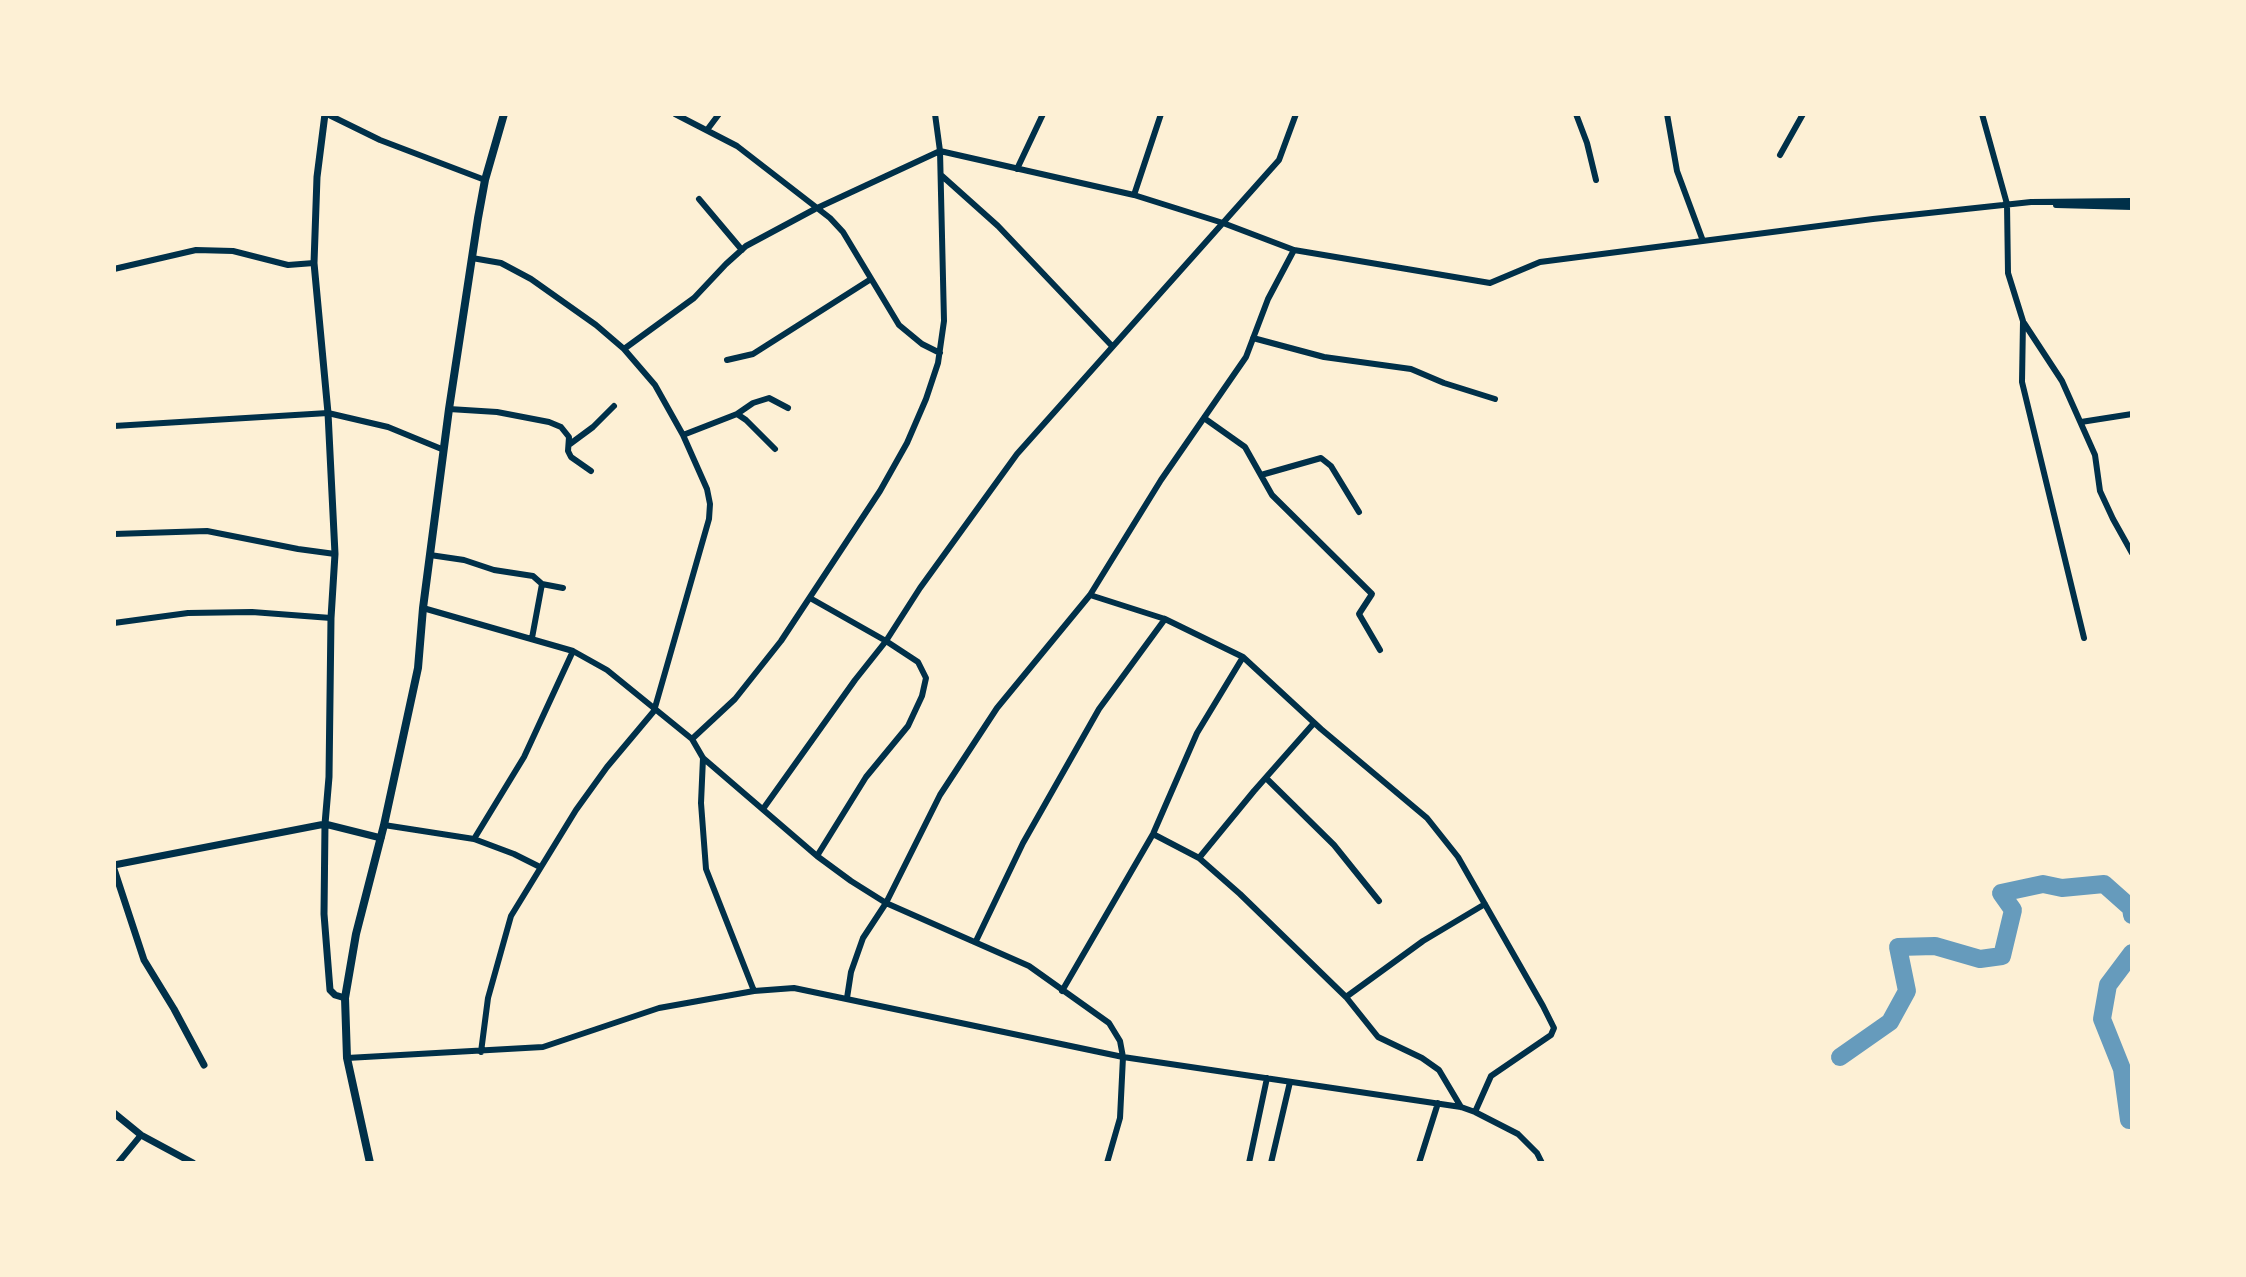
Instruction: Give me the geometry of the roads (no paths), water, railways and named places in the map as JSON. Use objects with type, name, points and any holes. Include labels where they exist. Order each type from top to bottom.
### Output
[{"type":"main road","points":[[370,1163],[347,1058],[345,998],[356,934],[381,838],[418,668],[423,608],[449,410],[472,258],[485,180],[504,114]]},
{"type":"street","points":[[345,998],[335,995],[330,990],[324,914],[331,618],[335,554],[328,412],[314,263],[317,177],[326,114],[380,140],[485,180]]},
{"type":"street","points":[[675,114],[737,146],[830,218],[843,231],[899,325],[922,344],[939,353]]},
{"type":"street","points":[[707,130],[719,114]]},
{"type":"street","points":[[692,740],[735,699],[781,641],[880,491],[907,443],[926,399],[939,353],[944,321],[940,151],[935,114]]},
{"type":"street","points":[[1017,169],[1043,114]]},
{"type":"street","points":[[1134,195],[1161,114]]},
{"type":"street","points":[[763,809],[855,680],[886,641],[920,588],[1017,454],[1279,160],[1296,114]]},
{"type":"street","points":[[1576,114],[1587,143],[1596,180]]},
{"type":"street","points":[[1667,114],[1677,171],[1702,241]]},
{"type":"street","points":[[1780,155],[1803,114]]},
{"type":"street","points":[[1982,114],[2007,204],[2008,273],[2023,321],[2062,381],[2095,455],[2100,491],[2132,553]]},
{"type":"street","points":[[1984,124],[1988,114]]},
{"type":"street","points":[[624,349],[694,298],[742,250],[815,208],[940,151],[1134,195],[1223,223],[1294,250],[1490,283],[1540,262],[1702,241],[2007,204],[2086,200],[2132,201]]},
{"type":"street","points":[[941,175],[998,226],[1112,346]]},
{"type":"street","points":[[699,199],[742,250]]},
{"type":"street","points":[[2007,204],[2132,207]]},
{"type":"street","points":[[114,269],[195,250],[233,251],[288,265],[314,263]]},
{"type":"street","points":[[847,998],[851,972],[863,938],[886,903],[940,795],[997,708],[1090,595],[1161,480],[1246,357],[1268,299],[1294,250]]},
{"type":"street","points":[[472,258],[501,263],[531,279],[624,349],[655,385],[683,435],[707,489],[710,504],[709,519],[654,711],[607,767],[540,867],[506,928],[488,998],[481,1052]]},
{"type":"street","points":[[727,360],[753,354],[871,279]]},
{"type":"street","points":[[2023,321],[2022,382],[2084,638]]},
{"type":"street","points":[[1253,338],[1324,357],[1411,369],[1444,383],[1495,399]]},
{"type":"street","points":[[683,435],[737,414],[769,398],[788,408]]},
{"type":"street","points":[[570,444],[593,427],[614,406]]},
{"type":"street","points":[[449,410],[497,412],[549,422],[561,427],[569,437],[568,451],[571,457],[591,471]]},
{"type":"street","points":[[114,426],[328,412],[388,428],[444,450]]},
{"type":"street","points":[[737,414],[775,449]]},
{"type":"street","points":[[2081,422],[2132,414]]},
{"type":"street","points":[[1204,418],[1245,447],[1272,495],[1372,594],[1359,614],[1380,650]]},
{"type":"street","points":[[1261,475],[1321,458],[1331,466],[1359,512]]},
{"type":"street","points":[[114,534],[207,531],[335,554]]},
{"type":"street","points":[[430,555],[464,560],[494,570],[533,576],[542,584],[563,588]]},
{"type":"street","points":[[532,638],[542,584]]},
{"type":"street","points":[[1090,595],[1165,619],[1243,657],[1314,723],[1428,818],[1458,857],[1554,1028],[1551,1035],[1491,1076],[1475,1112]]},
{"type":"street","points":[[810,598],[918,662],[926,678],[922,696],[908,726],[866,777],[818,856]]},
{"type":"street","points":[[423,608],[573,651],[607,670],[692,740],[703,758],[818,856],[851,881],[886,903],[1029,966],[1108,1023],[1120,1041],[1123,1057],[1120,1118],[1107,1163]]},
{"type":"street","points":[[114,623],[200,613],[252,612],[331,618]]},
{"type":"street","points":[[976,941],[1023,843],[1100,709],[1165,619]]},
{"type":"street","points":[[474,839],[524,757],[573,651]]},
{"type":"street","points":[[1062,991],[1153,834],[1197,733],[1243,657]]},
{"type":"street","points":[[1199,858],[1314,723]]},
{"type":"street","points":[[703,758],[701,803],[706,869],[754,991]]},
{"type":"street","points":[[1266,778],[1334,845],[1379,901]]},
{"type":"street","points":[[204,1065],[144,960],[114,867],[325,824],[381,838]]},
{"type":"street","points":[[384,825],[474,839],[514,854],[540,867]]},
{"type":"street","points":[[1153,834],[1199,858],[1264,916],[1346,997],[1378,1037],[1422,1058],[1439,1070],[1461,1107]]},
{"type":"street","points":[[1346,997],[1423,941],[1485,904]]},
{"type":"street","points":[[347,1058],[543,1047],[659,1008],[754,991],[794,988],[1123,1057],[1461,1107],[1518,1134],[1537,1153],[1542,1163]]},
{"type":"street","points":[[1249,1163],[1267,1078]]},
{"type":"street","points":[[1271,1163],[1290,1082]]},
{"type":"street","points":[[1419,1163],[1438,1103]]},
{"type":"street","points":[[114,1113],[141,1135],[193,1163]]},
{"type":"street","points":[[118,1163],[141,1135]]},
{"type":"waterway","points":[[1840,1057],[1890,1022],[1907,991],[1898,947],[1935,946],[1980,959],[2002,956],[2013,910],[2001,893],[2043,884],[2062,888],[2104,884],[2131,908],[2132,915]]},
{"type":"waterway","points":[[2132,953],[2108,985],[2102,1019],[2122,1069],[2129,1120],[2132,1120]]}]
